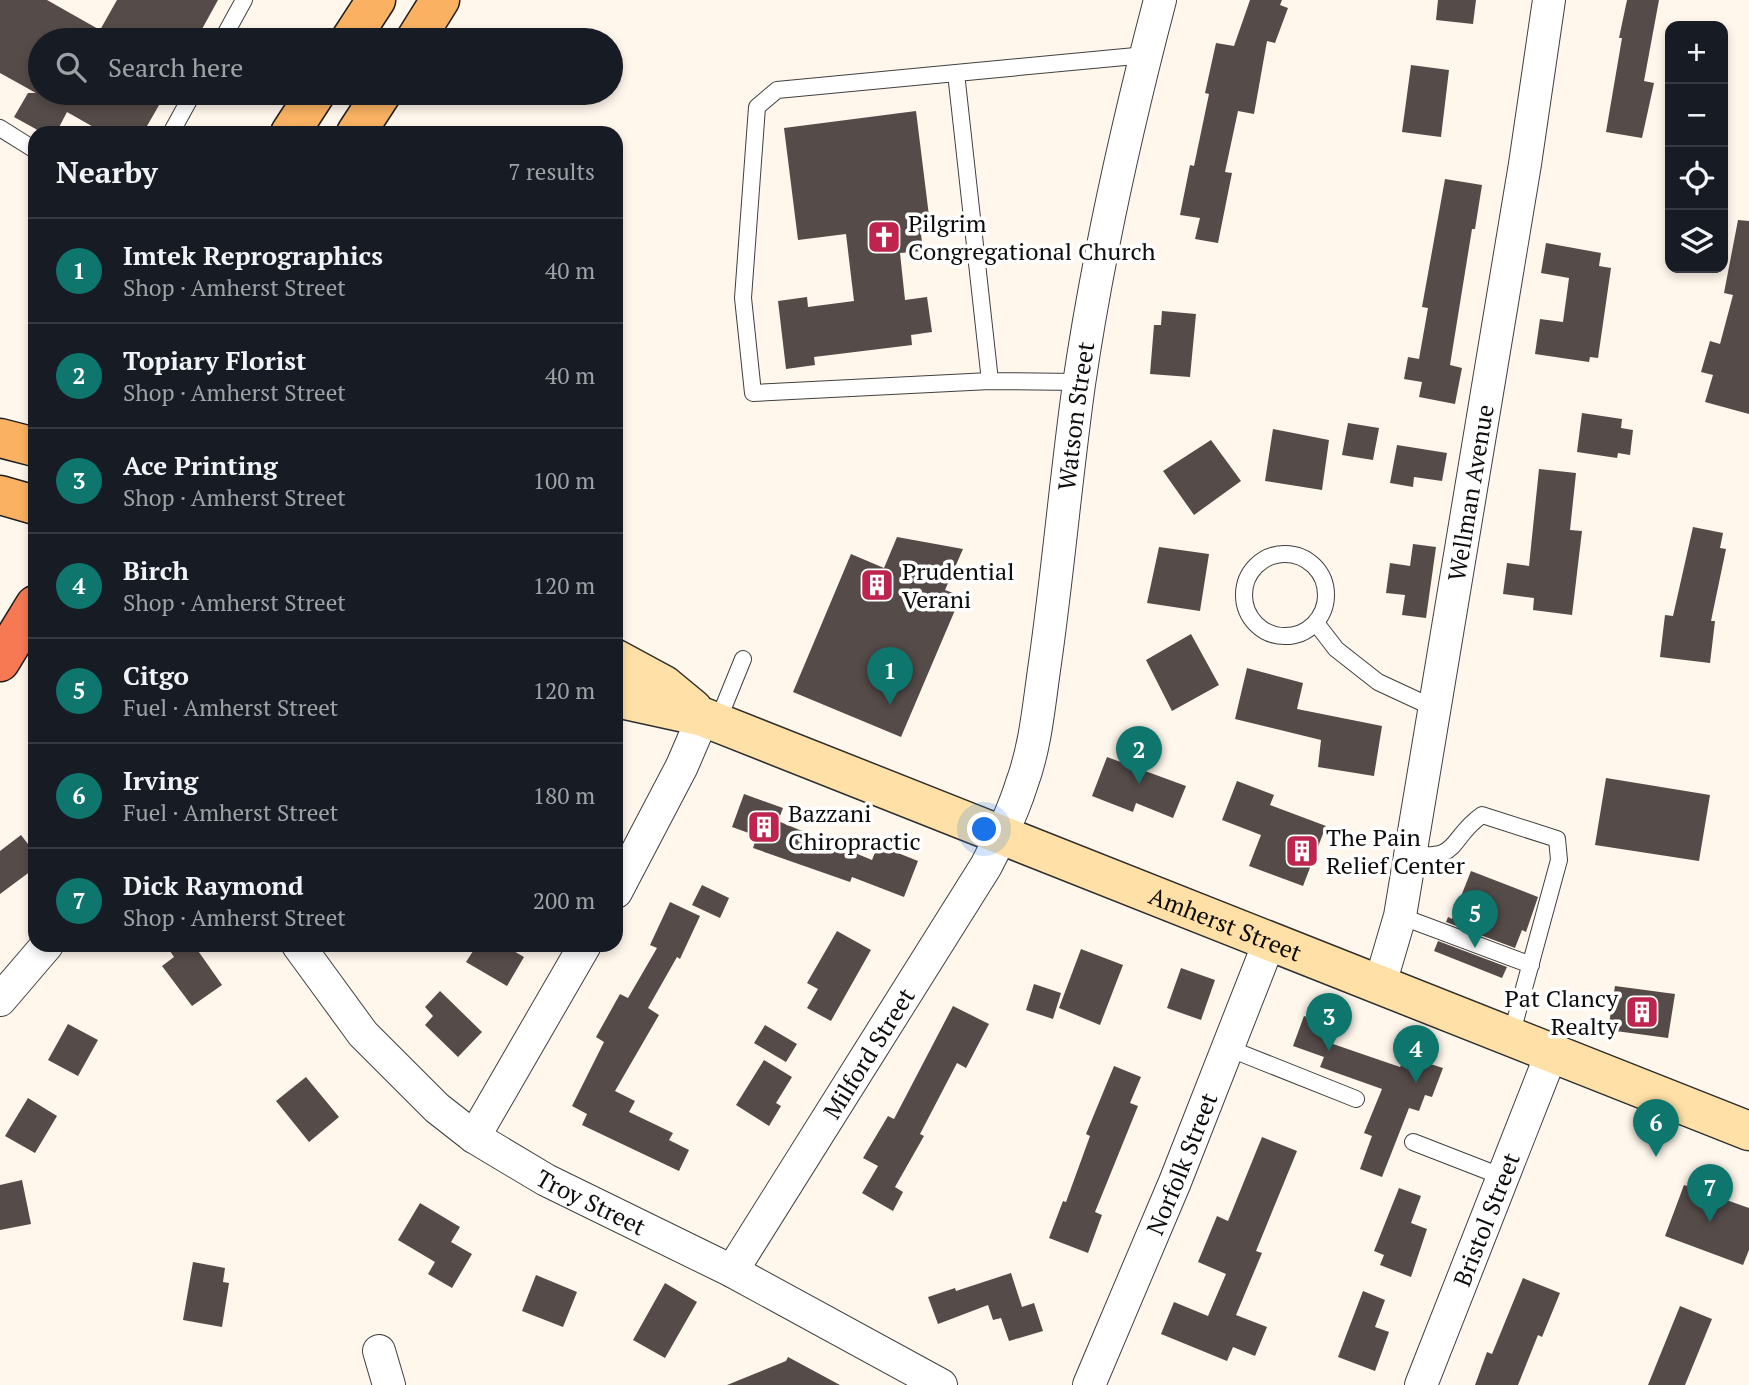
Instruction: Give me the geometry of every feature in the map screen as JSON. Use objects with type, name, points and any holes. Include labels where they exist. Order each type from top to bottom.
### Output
[{"type":"highway","points":[[0,662],[28,616]]},
{"type":"highway","points":[[0,662],[28,643]]},
{"type":"main road","points":[[358,28],[376,0]]},
{"type":"main road","points":[[422,28],[440,0]]},
{"type":"main road","points":[[295,126],[308,105]]},
{"type":"main road","points":[[361,126],[374,105]]},
{"type":"main road","points":[[0,438],[28,445]]},
{"type":"main road","points":[[0,495],[28,503]]},
{"type":"main road","name":"Amherst Street","points":[[623,663],[664,685],[710,720]]},
{"type":"main road","name":"Amherst Street","points":[[623,700],[710,720],[1749,1131]]},
{"type":"street","name":"Watson Street","points":[[1002,835],[1023,781],[1036,722],[1054,600],[1080,382],[1109,213],[1160,0]]},
{"type":"street","name":"Wellman Avenue","points":[[1380,984],[1400,916],[1525,164],[1549,0]]},
{"type":"street","points":[[623,879],[682,766],[710,720]]},
{"type":"street","name":"Milford Street","points":[[732,1271],[986,866],[1002,835]]},
{"type":"street","name":"Norfolk Street","points":[[1089,1385],[1175,1182],[1270,940]]},
{"type":"street","points":[[0,1000],[41,952]]},
{"type":"street","name":"Troy Street","points":[[304,952],[363,1034],[437,1108],[474,1137],[546,1180],[732,1271],[941,1385]]},
{"type":"street","points":[[474,1137],[581,952]]},
{"type":"street","name":"Bristol Street","points":[[1420,1385],[1552,1052]]},
{"type":"street","points":[[379,1351],[389,1385]]},
{"type":"lane","points":[[229,28],[244,0]]},
{"type":"lane","points":[[1080,382],[990,381],[753,393],[743,298],[757,107],[778,90],[1146,55]]},
{"type":"lane","points":[[956,73],[990,381]]},
{"type":"lane","points":[[175,126],[186,105]]},
{"type":"lane","points":[[0,128],[28,146]]},
{"type":"lane","points":[[1286,554],[1311,563],[1320,573],[1325,586],[1323,612],[1316,623],[1305,632],[1292,636],[1278,636],[1266,632],[1255,623],[1244,598],[1251,572],[1272,556],[1286,554]]},
{"type":"lane","points":[[1316,623],[1336,649],[1378,682],[1434,708]]},
{"type":"lane","points":[[710,720],[743,659]]},
{"type":"lane","points":[[1410,854],[1431,857],[1444,853],[1471,822],[1482,815],[1557,839],[1559,860],[1511,1036]]},
{"type":"lane","points":[[1400,916],[1531,964]]},
{"type":"lane","points":[[1228,1048],[1356,1099]]},
{"type":"lane","points":[[1413,1142],[1503,1177]]},
{"type":"building","points":[[0,0],[47,0],[96,28],[28,28],[28,89],[0,73]]},
{"type":"building","points":[[117,0],[218,0],[203,28],[101,28]]},
{"type":"building","points":[[1250,0],[1282,0],[1280,5],[1288,8],[1275,43],[1267,41],[1254,114],[1238,111],[1225,172],[1232,173],[1218,243],[1195,239],[1200,218],[1180,215],[1190,165],[1194,166],[1216,43],[1234,46]]},
{"type":"building","points":[[1438,0],[1476,0],[1473,24],[1436,20]]},
{"type":"building","points":[[1627,0],[1659,0],[1644,81],[1654,83],[1642,138],[1606,132]]},
{"type":"building","points":[[1411,65],[1449,70],[1441,137],[1402,132]]},
{"type":"building","points":[[28,93],[28,105],[159,105],[147,126],[92,126],[67,112],[60,126],[30,126],[14,117]]},
{"type":"building","name":"Pilgrim Congregational Church","points":[[916,111],[931,232],[921,234],[923,251],[900,253],[905,300],[927,297],[932,332],[911,335],[912,345],[814,357],[815,365],[786,369],[778,301],[807,297],[808,307],[854,301],[846,234],[798,240],[784,128]]},
{"type":"building","points":[[1445,179],[1482,185],[1475,229],[1472,229],[1450,365],[1462,368],[1455,404],[1419,397],[1422,382],[1404,379],[1408,357],[1419,359],[1428,308],[1422,307]]},
{"type":"building","points":[[1738,220],[1749,221],[1749,414],[1705,402],[1713,375],[1701,372],[1710,341],[1720,344],[1733,295],[1724,293]]},
{"type":"building","points":[[1546,243],[1601,253],[1599,266],[1611,268],[1598,358],[1590,357],[1589,362],[1535,354],[1540,319],[1563,322],[1569,278],[1541,273]]},
{"type":"building","points":[[1162,311],[1196,314],[1190,377],[1150,374],[1154,325],[1161,325]]},
{"type":"building","points":[[1582,413],[1622,419],[1621,428],[1633,430],[1630,455],[1618,453],[1617,458],[1577,452]]},
{"type":"building","points":[[1348,423],[1379,428],[1373,460],[1342,455]]},
{"type":"building","points":[[1273,429],[1329,440],[1322,490],[1265,481]]},
{"type":"building","points":[[1211,440],[1241,481],[1194,515],[1163,471]]},
{"type":"building","points":[[1397,445],[1447,453],[1442,481],[1414,477],[1413,487],[1390,483]]},
{"type":"building","points":[[1539,469],[1576,473],[1570,530],[1582,531],[1572,615],[1533,610],[1534,598],[1503,594],[1507,563],[1529,566]]},
{"type":"building","points":[[1693,527],[1723,533],[1720,548],[1726,549],[1711,621],[1715,621],[1710,663],[1660,657],[1665,615],[1673,616]]},
{"type":"building","points":[[897,537],[963,549],[945,590],[961,596],[901,737],[793,692],[851,554],[884,568]]},
{"type":"building","points":[[1413,544],[1436,547],[1426,618],[1402,615],[1405,595],[1386,593],[1390,563],[1410,566]]},
{"type":"building","points":[[1159,547],[1209,554],[1200,611],[1147,603]]},
{"type":"building","points":[[1191,634],[1219,685],[1172,711],[1146,660]]},
{"type":"building","points":[[1247,668],[1303,683],[1297,709],[1382,726],[1374,776],[1318,767],[1321,740],[1235,719]]},
{"type":"building","points":[[1107,757],[1186,786],[1173,818],[1136,803],[1133,812],[1092,796]]},
{"type":"building","points":[[1606,778],[1710,795],[1699,861],[1595,845]]},
{"type":"building","points":[[1237,781],[1274,795],[1270,805],[1326,826],[1303,886],[1249,866],[1261,835],[1222,820]]},
{"type":"building","points":[[744,794],[783,808],[778,821],[872,860],[878,845],[918,861],[904,897],[852,877],[850,882],[753,848],[757,836],[732,827]]},
{"type":"building","points":[[21,835],[28,844],[28,873],[0,894],[0,851]]},
{"type":"building","points":[[1471,871],[1538,897],[1526,932],[1522,930],[1515,948],[1446,922],[1448,917],[1452,919]]},
{"type":"building","points":[[702,885],[729,898],[720,918],[692,905]]},
{"type":"building","points":[[670,902],[700,916],[680,959],[677,957],[648,1008],[659,1015],[615,1091],[635,1101],[629,1112],[673,1133],[669,1140],[689,1150],[679,1171],[582,1125],[587,1114],[572,1106],[604,1042],[596,1037],[620,994],[628,998],[657,948],[650,945]]},
{"type":"building","points":[[837,931],[871,950],[831,1021],[807,1008],[818,989],[807,983]]},
{"type":"building","points":[[1438,941],[1507,967],[1502,978],[1434,951]]},
{"type":"building","points":[[1081,949],[1123,965],[1100,1025],[1059,1008]]},
{"type":"building","points":[[171,952],[199,952],[222,985],[192,1006],[162,966],[174,957]]},
{"type":"building","points":[[472,952],[515,952],[524,957],[507,986],[466,962]]},
{"type":"building","points":[[1181,968],[1215,980],[1201,1020],[1167,1008]]},
{"type":"building","points":[[1034,984],[1061,993],[1053,1019],[1026,1010]]},
{"type":"building","name":"Pat Clancy Realty","points":[[1615,986],[1675,994],[1668,1038],[1608,1030]]},
{"type":"building","points":[[440,991],[482,1032],[458,1057],[425,1025],[433,1016],[425,1007]]},
{"type":"building","points":[[953,1006],[989,1024],[966,1068],[957,1063],[920,1134],[924,1136],[895,1187],[903,1192],[893,1211],[862,1193],[878,1166],[863,1158],[888,1116],[894,1119]]},
{"type":"building","points":[[1304,1016],[1339,1029],[1333,1044],[1418,1071],[1421,1061],[1443,1068],[1432,1097],[1425,1095],[1419,1111],[1409,1108],[1382,1177],[1360,1169],[1372,1136],[1364,1133],[1382,1089],[1320,1067],[1324,1057],[1293,1046]]},
{"type":"building","points":[[68,1024],[98,1040],[78,1076],[48,1060]]},
{"type":"building","points":[[765,1025],[797,1044],[786,1062],[754,1043]]},
{"type":"building","points":[[764,1060],[792,1077],[776,1103],[781,1106],[769,1126],[736,1105]]},
{"type":"building","points":[[1114,1066],[1141,1077],[1130,1103],[1138,1106],[1095,1212],[1102,1215],[1088,1253],[1049,1238],[1063,1201],[1066,1202],[1090,1136],[1086,1134]]},
{"type":"building","points":[[306,1077],[339,1117],[309,1142],[276,1101]]},
{"type":"building","points":[[28,1098],[57,1116],[35,1153],[5,1136]]},
{"type":"building","points":[[1262,1137],[1297,1151],[1256,1251],[1262,1253],[1236,1315],[1267,1327],[1255,1356],[1233,1347],[1227,1361],[1161,1334],[1174,1302],[1208,1316],[1226,1274],[1198,1262],[1217,1216],[1228,1221]]},
{"type":"building","points":[[22,1180],[31,1224],[0,1230],[0,1185]]},
{"type":"building","points":[[1684,1185],[1749,1208],[1749,1250],[1743,1265],[1665,1236]]},
{"type":"building","points":[[1399,1188],[1421,1196],[1411,1223],[1427,1229],[1411,1277],[1380,1265],[1384,1255],[1374,1251]]},
{"type":"building","points":[[420,1203],[460,1227],[451,1242],[472,1254],[452,1288],[428,1274],[435,1262],[398,1240]]},
{"type":"building","points":[[193,1262],[225,1268],[223,1282],[229,1283],[222,1327],[183,1320]]},
{"type":"building","points":[[1011,1273],[1022,1307],[1034,1303],[1043,1331],[1009,1341],[1001,1318],[993,1320],[988,1305],[938,1324],[928,1297]]},
{"type":"building","points":[[536,1275],[577,1292],[563,1327],[522,1311]]},
{"type":"building","points":[[1523,1278],[1560,1293],[1542,1337],[1538,1335],[1518,1385],[1475,1385],[1487,1352],[1492,1354]]},
{"type":"building","points":[[665,1283],[697,1302],[665,1358],[633,1340]]},
{"type":"building","points":[[1363,1291],[1385,1300],[1375,1327],[1389,1332],[1375,1371],[1338,1357]]},
{"type":"building","points":[[1680,1306],[1712,1319],[1685,1385],[1648,1385]]},
{"type":"building","points":[[788,1357],[840,1385],[727,1385],[786,1361]]},
{"type":"place","name":"Pilgrim Congregational Church","points":[[884,237]]},
{"type":"place","name":"Prudential Verani","points":[[877,585]]},
{"type":"place","name":"Imtek Reprographics","points":[[890,705]]},
{"type":"place","name":"Topiary Florist","points":[[1139,784]]},
{"type":"place","name":"Bazzani Chiropractic","points":[[764,827]]},
{"type":"place","name":"The Pain Relief Center","points":[[1302,851]]},
{"type":"place","name":"Citgo","points":[[1475,948]]},
{"type":"place","name":"Pat Clancy Realty","points":[[1642,1012]]},
{"type":"place","name":"Ace Printing","points":[[1329,1051]]},
{"type":"place","name":"Birch","points":[[1416,1083]]},
{"type":"place","name":"Irving","points":[[1656,1157]]},
{"type":"place","name":"Dick Raymond","points":[[1710,1222]]}]
